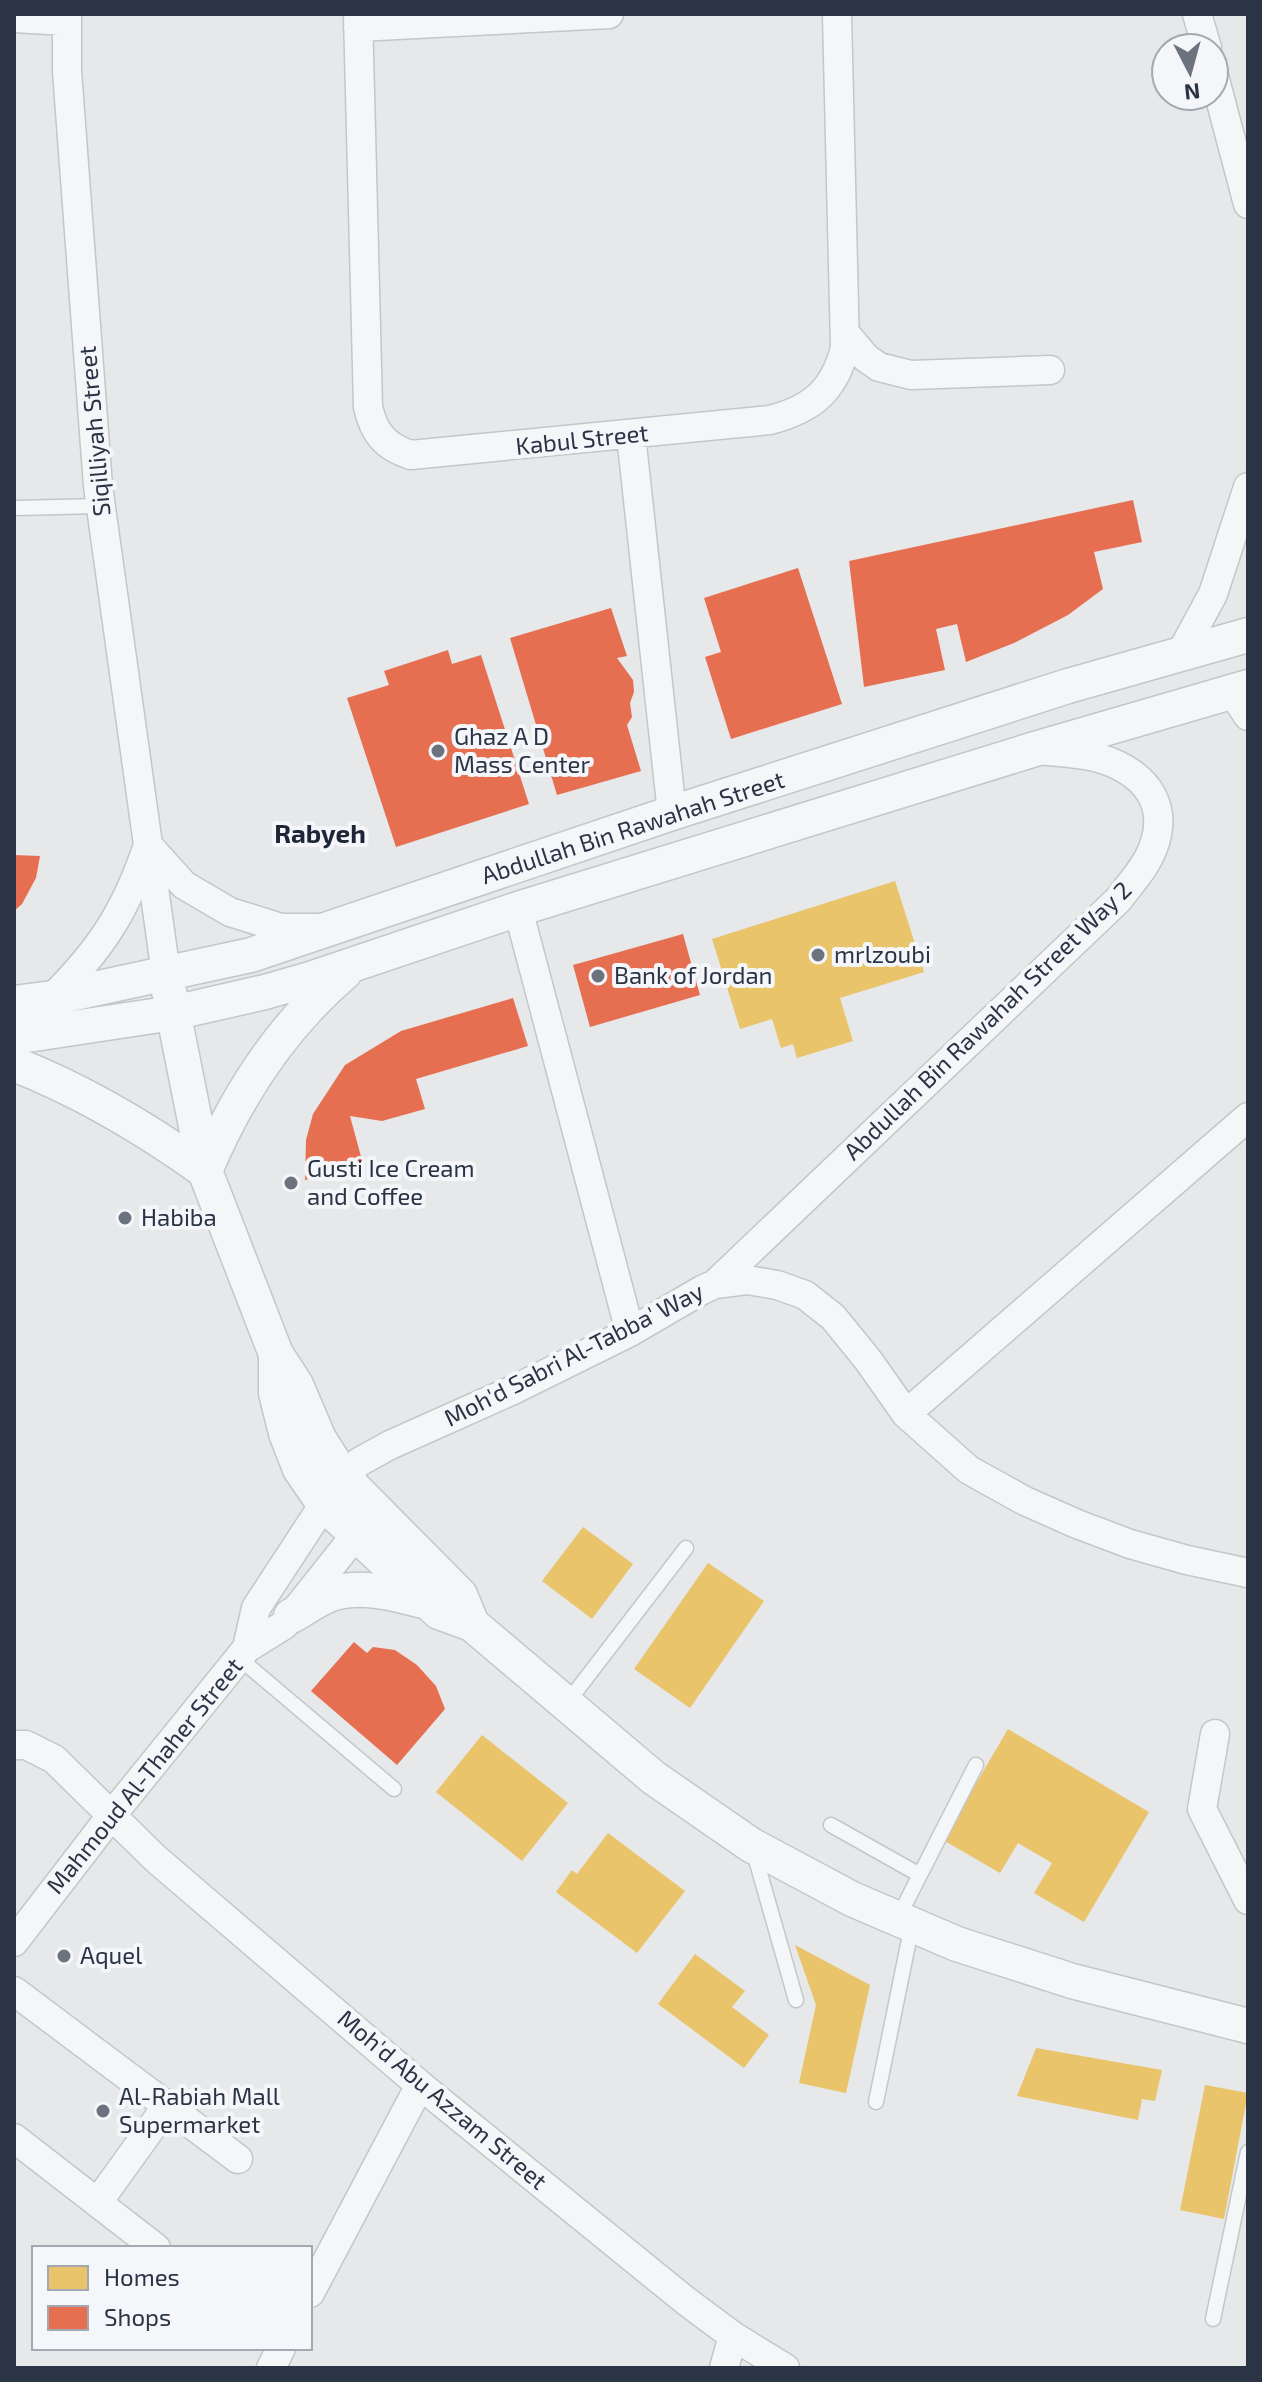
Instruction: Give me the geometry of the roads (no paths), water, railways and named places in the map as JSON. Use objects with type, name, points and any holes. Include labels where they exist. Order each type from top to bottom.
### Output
[{"type":"street","points":[[358,21],[609,14]]},
{"type":"street","name":"Kabul Street","points":[[358,21],[368,407],[372,424],[381,439],[394,450],[411,455],[428,455],[770,420],[794,414],[814,402],[831,384],[841,363],[845,333],[837,14]]},
{"type":"street","points":[[14,18],[67,17]]},
{"type":"street","name":"Siqilliyah Street","points":[[67,17],[67,71],[100,506],[166,974]]},
{"type":"street","points":[[1224,112],[1248,204]]},
{"type":"street","points":[[845,333],[866,358],[879,367],[911,375],[1050,370]]},
{"type":"street","points":[[631,435],[672,813]]},
{"type":"street","points":[[1180,655],[1213,594],[1248,487]]},
{"type":"street","name":"Abdullah Bin Rawahah Street","points":[[14,1003],[52,998],[251,955],[672,813],[1068,686],[1248,635]]},
{"type":"street","name":"Abdullah Bin Rawahah Street","points":[[14,1037],[173,1013],[265,992],[518,909],[1035,749],[1243,698]]},
{"type":"street","name":"Abdullah Bin Rawahah Street Way 2","points":[[715,1284],[1118,900],[1139,873],[1153,849],[1158,824],[1155,798],[1138,777],[1112,762],[1086,755],[1035,749]]},
{"type":"street","points":[[148,845],[184,885],[230,912],[281,928],[334,929]]},
{"type":"street","name":"Siqilliyah Street","points":[[52,998],[100,946],[136,881],[148,845]]},
{"type":"street","points":[[518,909],[630,1332]]},
{"type":"street","points":[[205,1171],[236,1104],[270,1052],[301,1014],[355,964]]},
{"type":"street","points":[[166,974],[205,1171],[276,1354],[276,1393],[286,1433],[300,1469],[334,1491],[366,1523],[429,1603],[439,1612],[472,1624],[654,1778],[751,1845],[852,1899],[957,1944],[1072,1981],[1248,2026]]},
{"type":"street","points":[[14,1064],[103,1105],[205,1171]]},
{"type":"street","points":[[906,1414],[1248,1117]]},
{"type":"street","name":"Moh'd Sabri Al-Tabba' Way","points":[[334,1491],[359,1462],[390,1445],[513,1390],[630,1332],[702,1290],[715,1284],[747,1280],[777,1285],[805,1295],[833,1317],[906,1414],[969,1470],[1025,1501],[1130,1544],[1248,1573]]},
{"type":"street","name":"Mahmoud Al-Thaher Street","points":[[243,1653],[256,1608],[334,1491]]},
{"type":"street","points":[[366,1523],[460,1595],[472,1624]]},
{"type":"street","name":"Mahmoud Al-Thaher Street","points":[[14,1942],[243,1653],[284,1625],[366,1523]]},
{"type":"street","points":[[291,1616],[330,1595],[358,1590],[384,1591],[429,1603]]},
{"type":"street","points":[[1215,1734],[1202,1809],[1248,1900]]},
{"type":"street","name":"Moh'd Abu Azzam Street","points":[[14,1745],[26,1745],[54,1759],[156,1859],[420,2085],[733,2336],[785,2368]]},
{"type":"street","points":[[14,1991],[238,2159]]},
{"type":"street","points":[[312,2289],[420,2085]]},
{"type":"street","points":[[98,2202],[167,2106]]},
{"type":"street","points":[[14,2138],[153,2246]]},
{"type":"street","points":[[724,2368],[733,2336]]},
{"type":"street","points":[[271,2368],[280,2350]]},
{"type":"lane","points":[[14,508],[100,506]]},
{"type":"lane","points":[[567,1704],[686,1548]]},
{"type":"lane","points":[[243,1653],[394,1789]]},
{"type":"lane","points":[[876,2102],[905,1921],[920,1875],[976,1765]]},
{"type":"lane","points":[[831,1825],[920,1875]]},
{"type":"lane","points":[[751,1845],[796,2000]]},
{"type":"lane","points":[[1213,2319],[1248,2152]]},
{"type":"place","name":"Ghaz A D Mass Center","points":[[438,751]]},
{"type":"place","name":"mrlzoubi","points":[[818,955]]},
{"type":"place","name":"Bank of Jordan","points":[[598,976]]},
{"type":"place","name":"Gusti Ice Cream and Coffee","points":[[291,1183]]},
{"type":"place","name":"Habiba","points":[[125,1218]]},
{"type":"place","name":"Aquel","points":[[64,1956]]},
{"type":"place","name":"Al-Rabiah Mall Supermarket","points":[[103,2111]]},
{"type":"district","name":"Rabyeh","points":[[320,834]]}]
